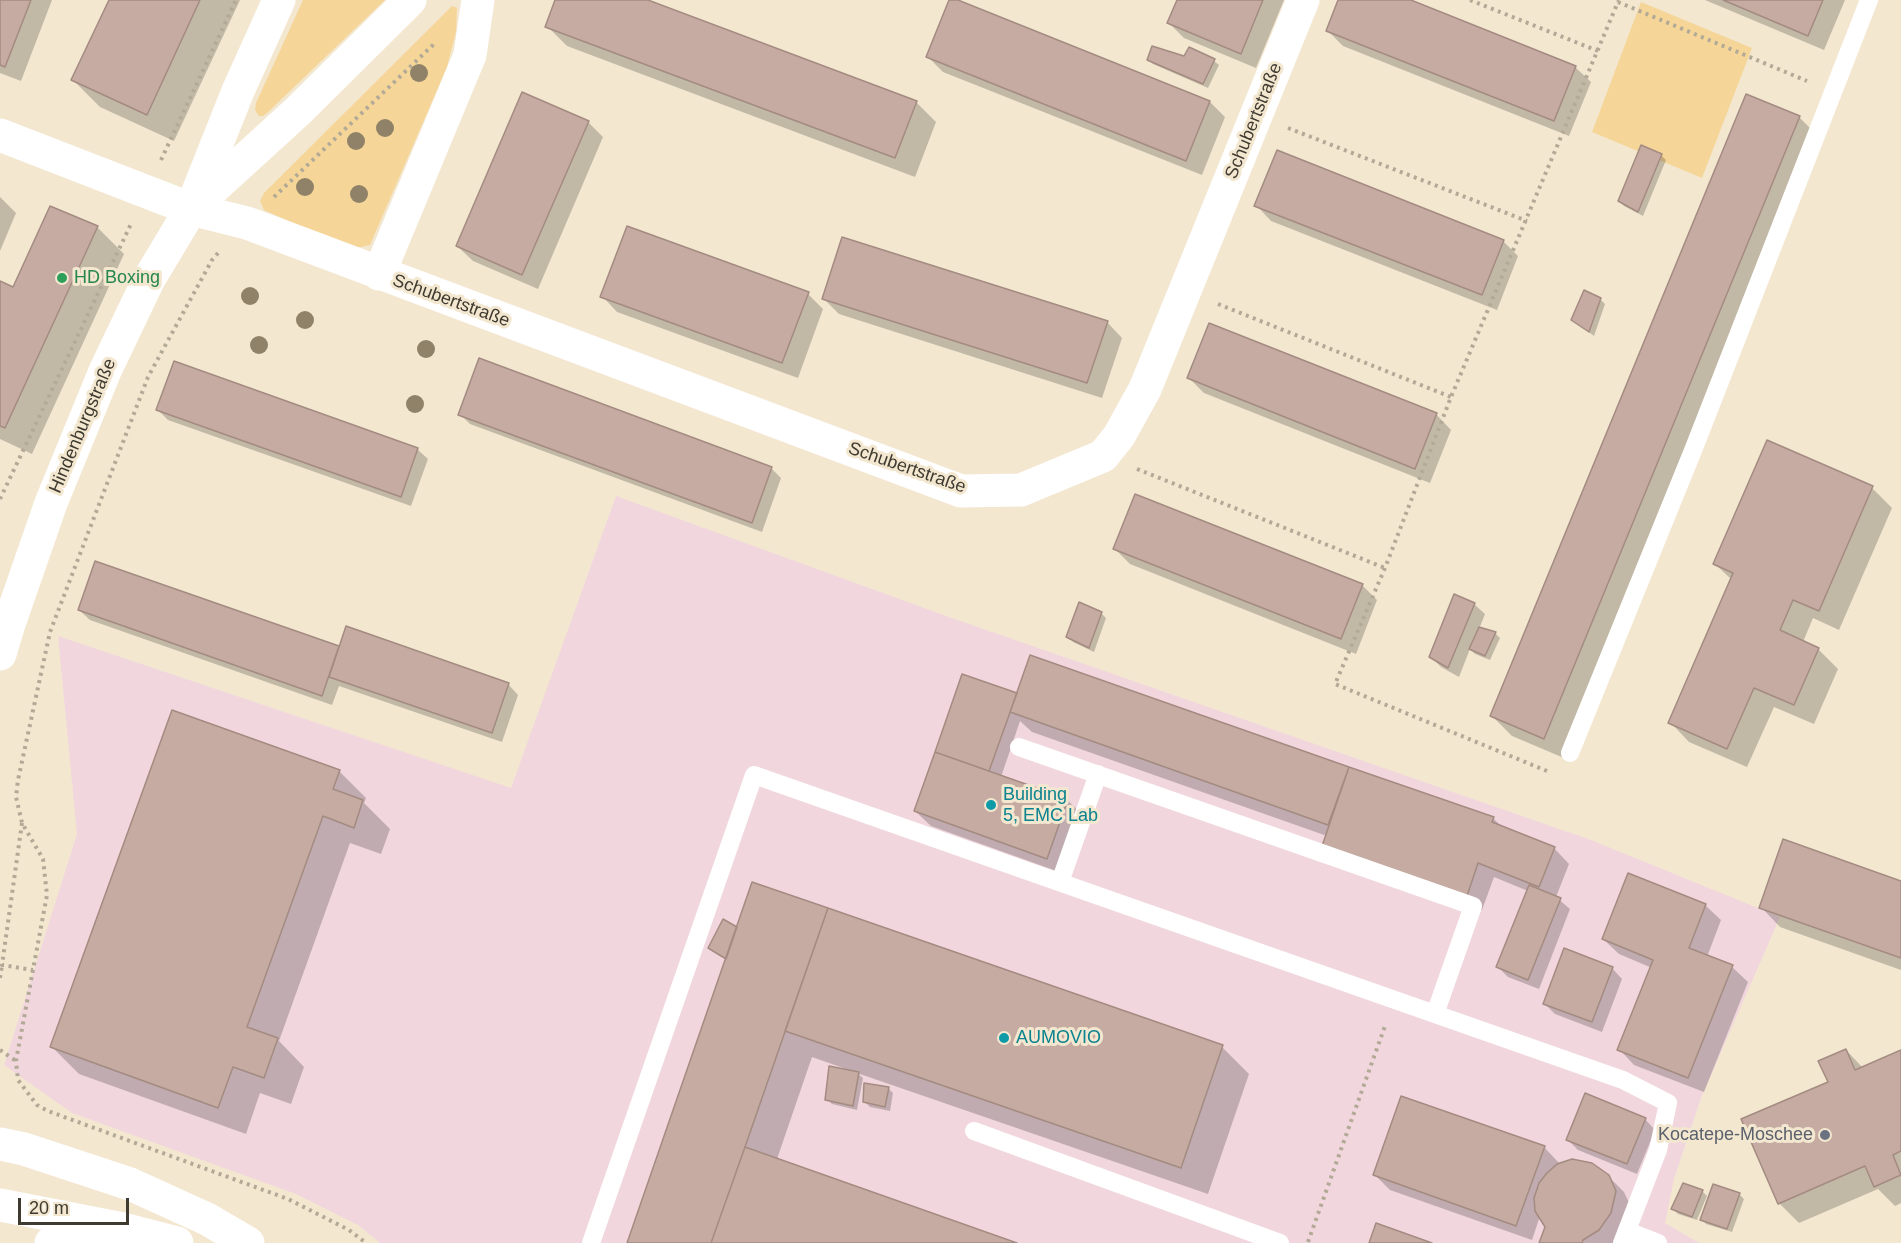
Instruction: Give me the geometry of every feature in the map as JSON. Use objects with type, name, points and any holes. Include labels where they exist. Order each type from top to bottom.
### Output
[{"type":"street","name":"Hindenburgstraße","points":[[0,654],[51,503],[105,371],[149,279],[191,209],[238,91],[279,0]]},
{"type":"street","name":"Hindenburgstraße","points":[[191,209],[298,111],[410,0]]},
{"type":"street","name":"Schubertstraße","points":[[379,274],[470,55],[478,0]]},
{"type":"street","name":"Schubertstraße","points":[[0,135],[191,209],[247,223],[962,491],[1021,490],[1103,456],[1119,436],[1144,389],[1303,0]]},
{"type":"street","points":[[0,1144],[24,1149],[130,1184],[207,1219],[248,1243]]},
{"type":"street","points":[[0,1205],[123,1229],[177,1243]]},
{"type":"street","points":[[51,1243],[83,1232],[123,1229]]},
{"type":"lane","points":[[1570,753],[1685,471],[1869,0]]},
{"type":"lane","points":[[1019,747],[1473,906],[1435,1014]]},
{"type":"lane","points":[[1060,882],[1098,774]]},
{"type":"lane","points":[[591,1243],[754,775],[1623,1080],[1668,1103],[1658,1150],[1624,1237],[1658,1243]]},
{"type":"lane","points":[[974,1131],[1280,1243]]},
{"type":"path","points":[[0,499],[236,0]]},
{"type":"path","points":[[1470,0],[1598,51]]},
{"type":"path","points":[[1612,0],[1833,92]]},
{"type":"path","points":[[1570,753],[1560,776],[1335,684],[1385,567],[1451,397],[1618,2]]},
{"type":"path","points":[[366,1243],[349,1230],[288,1198],[48,1112],[37,1105],[24,1091],[18,1080],[16,1061],[47,895],[44,859],[22,823],[16,797],[50,632],[148,377],[212,260],[247,223],[435,43]]},
{"type":"path","points":[[1257,116],[1527,221]]},
{"type":"path","points":[[1184,290],[1451,397]]},
{"type":"path","points":[[1103,456],[1385,567]]},
{"type":"path","points":[[0,978],[22,823]]},
{"type":"path","points":[[2,966],[33,970]]},
{"type":"path","points":[[1308,1243],[1394,1000]]},
{"type":"path","points":[[0,1050],[16,1061]]},
{"type":"shaded area","points":[[303,0],[385,0],[267,113],[259,116],[255,110],[256,103]]},
{"type":"shaded area","points":[[1641,2],[1752,48],[1702,178],[1592,132]]},
{"type":"shaded area","points":[[452,6],[457,8],[456,32],[447,67],[370,245],[351,249],[264,210],[260,201],[264,193]]},
{"type":"shaded area","name":"AUMOVIO","points":[[616,496],[949,617],[1591,840],[1780,917],[1701,1098],[1674,1179],[1665,1223],[1699,1243],[380,1243],[358,1225],[296,1194],[72,1113],[4,1065],[77,834],[58,636],[511,788]]},
{"type":"building","points":[[0,0],[31,0],[5,67],[0,65]]},
{"type":"building","points":[[109,0],[200,0],[147,115],[71,80]]},
{"type":"building","points":[[555,0],[648,0],[917,101],[895,158],[545,27]]},
{"type":"building","points":[[949,0],[958,0],[1210,101],[1186,161],[926,57]]},
{"type":"building","points":[[1177,0],[1263,0],[1241,54],[1167,23]]},
{"type":"building","points":[[1338,0],[1411,0],[1576,66],[1554,121],[1326,31]]},
{"type":"building","points":[[1723,0],[1823,0],[1808,36]]},
{"type":"building","points":[[1152,46],[1184,56],[1189,47],[1215,59],[1203,84],[1147,60]]},
{"type":"building","points":[[522,92],[589,121],[522,275],[456,246]]},
{"type":"building","points":[[1746,94],[1800,116],[1544,739],[1490,716]]},
{"type":"building","points":[[1641,145],[1662,154],[1638,212],[1618,201]]},
{"type":"building","points":[[1277,150],[1504,240],[1482,295],[1254,206]]},
{"type":"building","points":[[50,206],[98,226],[5,428],[0,426],[0,281],[13,287]]},
{"type":"building","points":[[627,226],[809,292],[782,363],[600,297]]},
{"type":"building","points":[[842,237],[1108,321],[1087,383],[822,299]]},
{"type":"building","points":[[1584,290],[1601,298],[1589,332],[1571,320]]},
{"type":"building","points":[[1209,323],[1437,413],[1415,469],[1187,378]]},
{"type":"building","points":[[479,358],[772,467],[752,523],[458,415]]},
{"type":"building","points":[[174,361],[418,448],[401,497],[156,410]]},
{"type":"building","points":[[1767,440],[1873,486],[1819,611],[1793,600],[1780,630],[1819,648],[1794,705],[1754,688],[1727,749],[1668,723],[1733,573],[1713,564]]},
{"type":"building","points":[[1135,494],[1363,584],[1341,639],[1113,549]]},
{"type":"building","points":[[95,561],[339,646],[322,696],[78,610]]},
{"type":"building","points":[[1454,594],[1475,603],[1448,668],[1429,657]]},
{"type":"building","points":[[1079,602],[1102,612],[1089,648],[1066,637]]},
{"type":"building","points":[[346,626],[509,683],[492,733],[329,677]]},
{"type":"building","points":[[1479,627],[1496,632],[1485,656],[1469,649]]},
{"type":"building","points":[[1030,655],[1349,767],[1328,825],[1010,712]]},
{"type":"building","name":"Building 5, EMC Lab","points":[[962,674],[1017,693],[989,771],[935,752]]},
{"type":"building","points":[[172,710],[340,770],[333,789],[363,800],[354,828],[323,816],[247,1027],[278,1038],[264,1078],[233,1067],[218,1108],[50,1047]]},
{"type":"building","name":"Building 5, EMC Lab","points":[[935,752],[1068,799],[1047,859],[914,811]]},
{"type":"building","points":[[1349,767],[1494,817],[1492,822],[1555,847],[1539,887],[1478,863],[1467,896],[1322,846]]},
{"type":"building","points":[[1783,839],[1901,881],[1901,958],[1759,908]]},
{"type":"building","points":[[1628,873],[1706,904],[1689,948],[1733,965],[1688,1078],[1617,1050],[1653,960],[1602,939]]},
{"type":"building","points":[[752,882],[828,908],[711,1243],[627,1243]]},
{"type":"building","points":[[1529,885],[1561,898],[1528,980],[1496,967]]},
{"type":"building","name":"AUMOVIO","points":[[828,908],[1223,1045],[1181,1168],[785,1031]]},
{"type":"building","points":[[723,919],[737,927],[726,959],[708,948]]},
{"type":"building","points":[[1564,948],[1613,967],[1592,1022],[1543,1004]]},
{"type":"building","name":"Kocatepe-Moschee","points":[[1846,1049],[1855,1070],[1901,1050],[1901,1151],[1893,1155],[1901,1175],[1874,1187],[1865,1166],[1778,1204],[1741,1119],[1828,1082],[1818,1061]]},
{"type":"building","points":[[829,1066],[859,1072],[853,1106],[825,1100]]},
{"type":"building","points":[[864,1083],[889,1087],[885,1107],[863,1102]]},
{"type":"building","points":[[1585,1093],[1646,1118],[1627,1164],[1566,1140]]},
{"type":"building","points":[[1401,1096],[1545,1146],[1516,1226],[1373,1175]]},
{"type":"building","points":[[745,1147],[1017,1243],[711,1243]]},
{"type":"building","points":[[1572,1159],[1592,1163],[1609,1175],[1616,1191],[1611,1213],[1599,1230],[1582,1243],[1539,1243],[1545,1227],[1535,1211],[1534,1198],[1539,1183],[1557,1164]]},
{"type":"building","points":[[1683,1183],[1703,1190],[1692,1217],[1671,1209]]},
{"type":"building","points":[[1713,1184],[1740,1193],[1727,1229],[1700,1220]]},
{"type":"building","points":[[1376,1223],[1432,1243],[1369,1243]]},
{"type":"place","name":"HD Boxing","points":[[62,278]]},
{"type":"place","name":"Building 5, EMC Lab","points":[[991,805]]},
{"type":"place","name":"AUMOVIO","points":[[1004,1038]]},
{"type":"place","name":"Kocatepe-Moschee","points":[[1825,1135]]}]
